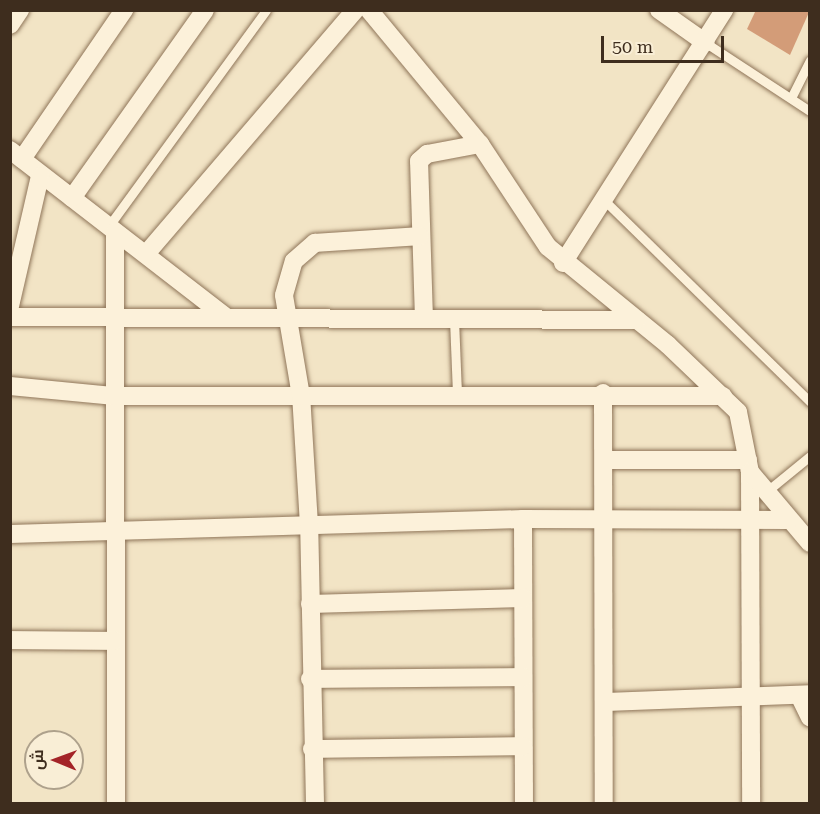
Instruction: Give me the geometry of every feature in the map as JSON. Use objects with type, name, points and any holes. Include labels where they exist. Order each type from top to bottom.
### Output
[{"type":"street","points":[[10,25],[20,10]]},
{"type":"street","points":[[124,10],[16,154],[40,176],[146,254],[226,318]]},
{"type":"street","points":[[72,198],[205,10]]},
{"type":"street","points":[[146,254],[355,10]]},
{"type":"street","points":[[369,10],[480,144],[563,262],[637,320],[738,412],[749,466],[751,804]]},
{"type":"street","points":[[659,10],[706,43]]},
{"type":"street","points":[[563,262],[706,43],[724,10]]},
{"type":"street","points":[[424,319],[419,161],[427,154],[480,144]]},
{"type":"street","points":[[10,306],[40,176]]},
{"type":"street","points":[[112,229],[116,804]]},
{"type":"street","points":[[315,804],[310,679],[309,525],[301,396],[285,318],[284,295],[294,261],[315,243],[420,236]]},
{"type":"street","points":[[10,317],[637,320]]},
{"type":"street","points":[[10,386],[113,396],[603,393],[723,396]]},
{"type":"street","points":[[603,393],[606,702],[604,804]]},
{"type":"street","points":[[604,459],[749,466]]},
{"type":"street","points":[[749,466],[766,492],[810,543]]},
{"type":"street","points":[[523,519],[524,804]]},
{"type":"street","points":[[10,534],[523,519],[789,520]]},
{"type":"street","points":[[310,604],[523,598]]},
{"type":"street","points":[[10,640],[115,641]]},
{"type":"street","points":[[310,679],[523,676]]},
{"type":"street","points":[[606,702],[751,699],[804,695],[810,718]]},
{"type":"street","points":[[312,749],[523,746]]},
{"type":"lane","points":[[112,229],[266,10]]},
{"type":"lane","points":[[706,43],[810,111]]},
{"type":"lane","points":[[791,99],[810,60]]},
{"type":"lane","points":[[604,200],[810,402]]},
{"type":"lane","points":[[454,319],[457,394]]},
{"type":"lane","points":[[766,492],[810,456]]},
{"type":"building","points":[[756,10],[810,10],[790,55],[747,29]]}]
